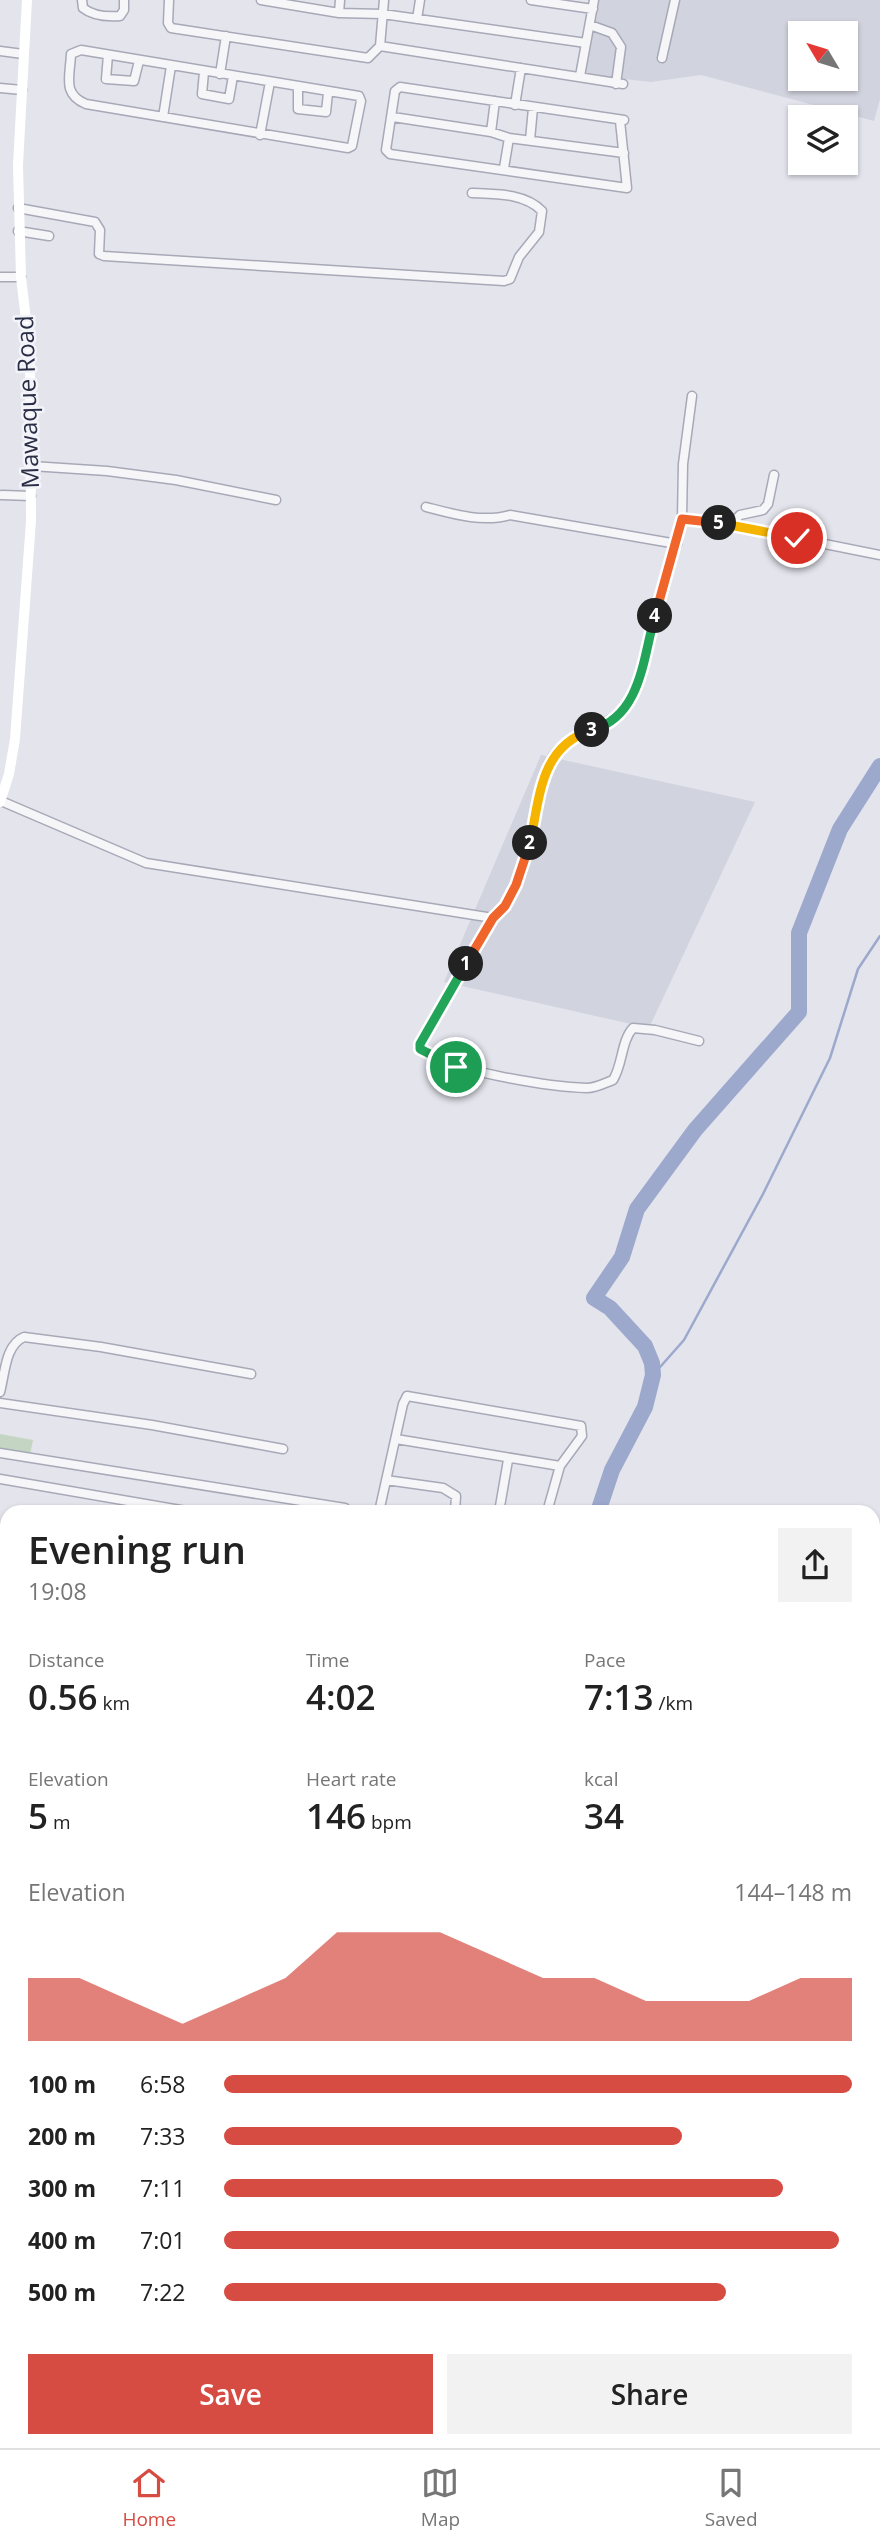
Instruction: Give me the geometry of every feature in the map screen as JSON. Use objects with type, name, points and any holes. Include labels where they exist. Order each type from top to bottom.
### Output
[{"type":"main road","name":"Mawaque Road","points":[[0,801],[9,774],[15,739],[28,579],[31,496],[30,354],[21,277],[18,208],[27,0]]},
{"type":"street","points":[[82,0],[82,8],[88,12],[110,16],[120,16],[124,10],[124,0]]},
{"type":"street","points":[[169,0],[168,23],[171,28],[368,58],[380,46],[384,0]]},
{"type":"street","points":[[261,0],[296,2],[339,13],[383,14],[586,43]]},
{"type":"street","points":[[339,13],[340,0]]},
{"type":"street","points":[[417,19],[420,0]]},
{"type":"street","points":[[531,0],[593,5],[580,76]]},
{"type":"street","points":[[662,58],[675,0]]},
{"type":"street","points":[[380,46],[620,84],[621,47],[612,33],[590,25]]},
{"type":"street","points":[[220,74],[226,36]]},
{"type":"street","points":[[81,50],[204,72],[359,96],[361,102],[352,146],[260,135],[86,104],[74,99],[69,91],[71,54],[81,50]]},
{"type":"street","points":[[0,51],[23,54]]},
{"type":"street","points":[[108,55],[106,79],[134,81],[139,61]]},
{"type":"street","points":[[163,117],[171,66]]},
{"type":"street","points":[[515,105],[521,68]]},
{"type":"street","points":[[204,72],[202,94],[229,99],[233,76]]},
{"type":"street","points":[[260,135],[270,82]]},
{"type":"street","points":[[298,87],[298,109],[326,112],[328,93]]},
{"type":"street","points":[[400,87],[515,105],[622,120],[627,188],[390,154],[386,150],[396,91],[400,87]]},
{"type":"street","points":[[0,88],[22,90]]},
{"type":"street","points":[[491,132],[495,101]]},
{"type":"street","points":[[530,140],[533,108]]},
{"type":"street","points":[[393,117],[491,132],[509,138],[624,153]]},
{"type":"street","points":[[504,169],[509,138]]},
{"type":"street","points":[[18,208],[95,222],[100,230],[99,254],[104,256],[504,281],[510,279],[519,257],[539,232],[542,211],[529,201],[512,196],[472,193]]},
{"type":"street","points":[[19,232],[49,236]]},
{"type":"street","points":[[0,277],[21,277]]},
{"type":"street","points":[[692,396],[683,464],[682,519],[651,630],[641,679],[626,705],[613,717],[598,729],[566,743],[550,760],[529,847],[516,885],[505,906],[493,918],[420,1044],[420,1049],[456,1067],[590,1088],[612,1080],[622,1062],[629,1032],[633,1028],[655,1030],[699,1041]]},
{"type":"street","points":[[32,466],[107,471],[276,500]]},
{"type":"street","points":[[730,525],[740,515],[763,510],[768,505],[774,475]]},
{"type":"street","points":[[2,495],[31,496]]},
{"type":"street","points":[[426,507],[463,516],[495,519],[510,515],[677,544]]},
{"type":"street","points":[[682,519],[730,525],[880,555]]},
{"type":"street","points":[[0,801],[146,863],[493,918]]},
{"type":"street","points":[[0,1392],[11,1347],[15,1340],[24,1337],[125,1351],[251,1374]]},
{"type":"street","points":[[381,1505],[407,1396],[581,1426],[582,1436],[560,1466],[549,1505]]},
{"type":"street","points":[[0,1403],[152,1425],[283,1449]]},
{"type":"street","points":[[396,1439],[508,1460],[560,1466]]},
{"type":"street","points":[[0,1452],[327,1505]]},
{"type":"street","points":[[500,1505],[508,1460]]},
{"type":"street","points":[[0,1479],[151,1505]]},
{"type":"street","points":[[386,1480],[448,1490],[456,1496],[455,1505]]},
{"type":"shaded area","points":[[595,0],[880,0],[880,99],[874,121],[858,117],[858,105],[814,105],[701,75],[651,82],[582,74]]},
{"type":"shaded area","points":[[541,755],[755,802],[649,1028],[444,982]]},
{"type":"green space","points":[[0,1434],[33,1440],[30,1455],[0,1450]]},
{"type":"waterway","points":[[600,1505],[612,1470],[645,1407],[653,1375],[652,1363],[645,1346],[610,1308],[594,1298],[622,1257],[637,1209],[695,1130],[799,1012],[799,933],[840,829],[880,766]]},
{"type":"waterway","points":[[653,1375],[684,1340],[763,1194],[830,1058],[858,969],[880,936]]},
{"type":"route","points":[[456,1067],[426,1054],[420,1049],[420,1044],[493,918],[505,906],[516,885],[529,847],[550,760],[566,743],[583,733],[598,729],[613,717],[626,705],[641,679],[651,630],[682,519],[695,519],[797,538]]}]
